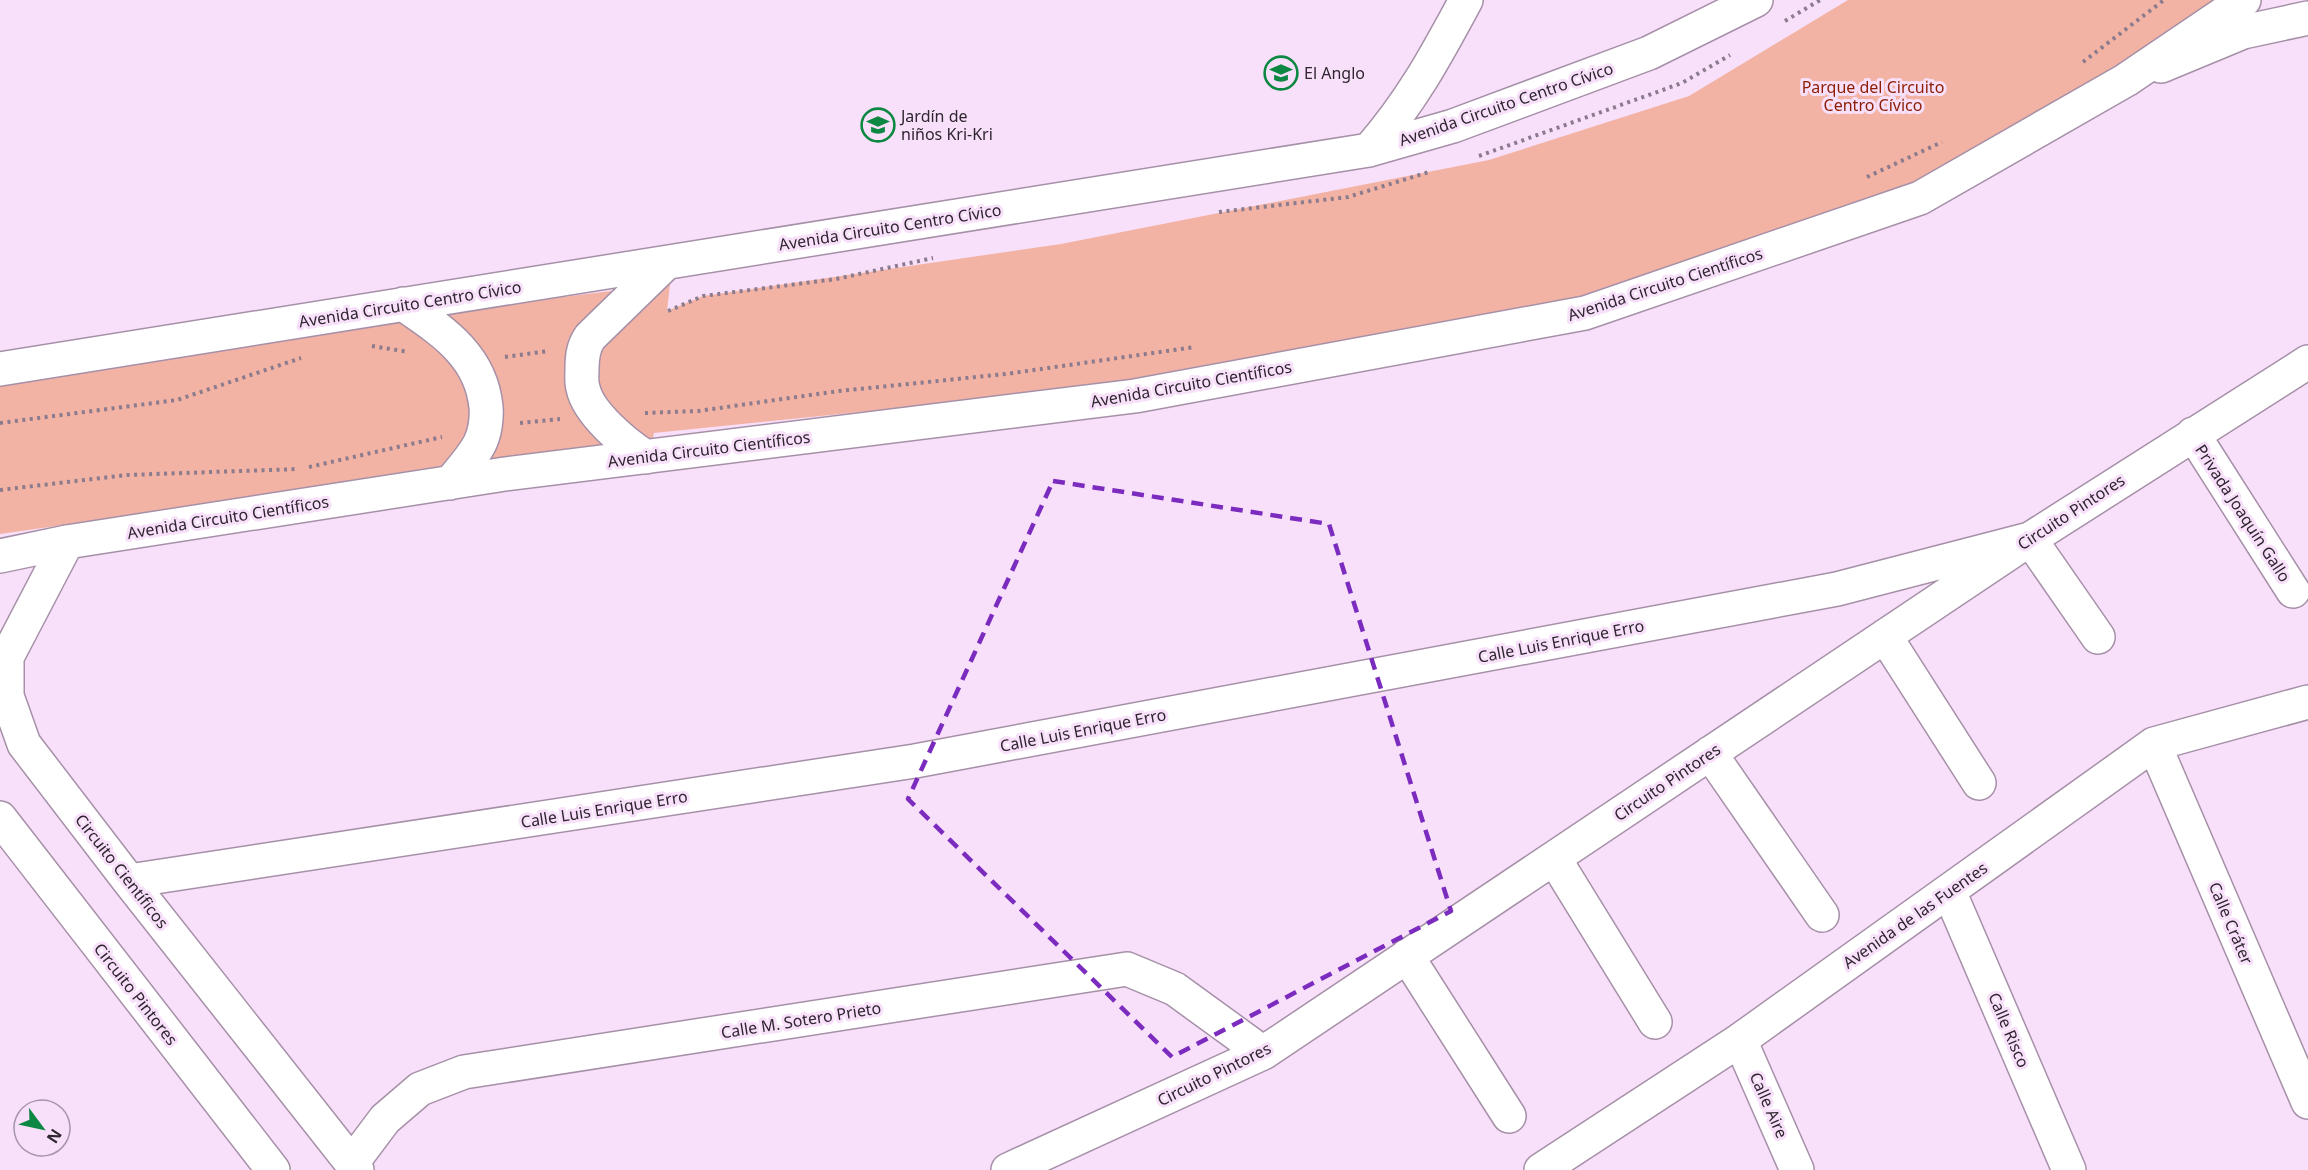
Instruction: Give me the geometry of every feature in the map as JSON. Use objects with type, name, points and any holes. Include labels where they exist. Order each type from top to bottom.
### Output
[{"type":"street","points":[[1369,150],[1398,117],[1430,68],[1466,0]]},
{"type":"street","name":"Avenida Circuito Centro Cívico","points":[[0,369],[1369,150],[1453,126],[1649,53],[1756,0]]},
{"type":"street","name":"Avenida Circuito Científicos","points":[[67,542],[505,474],[1135,396],[1585,313],[1920,198],[2126,80],[2244,0]]},
{"type":"street","points":[[2126,80],[2242,32],[2308,18]]},
{"type":"street","points":[[646,457],[616,436],[590,404],[583,389],[584,346],[590,337],[664,264]]},
{"type":"street","points":[[402,304],[453,341],[472,362],[484,390],[487,417],[480,442],[450,483]]},
{"type":"street","name":"Circuito Pintores","points":[[1008,1170],[1059,1160],[1263,1053],[2030,538],[2308,362]]},
{"type":"street","name":"Privada Joaquín Gallo","points":[[2193,434],[2294,591]]},
{"type":"street","points":[[2030,538],[2098,637]]},
{"type":"street","name":"Calle Luis Enrique Erro","points":[[129,881],[915,762],[1837,589],[2030,538]]},
{"type":"street","points":[[0,556],[67,542]]},
{"type":"street","name":"Circuito Científicos","points":[[67,542],[3,656],[7,696],[24,744],[355,1167]]},
{"type":"street","points":[[1886,636],[1979,783]]},
{"type":"street","name":"Avenida de las Fuentes","points":[[1548,1168],[1740,1040],[2154,744],[2308,702]]},
{"type":"street","name":"Calle Cráter","points":[[2154,744],[2308,1102]]},
{"type":"street","points":[[1710,753],[1822,915]]},
{"type":"street","name":"Circuito Pintores","points":[[0,818],[273,1170]]},
{"type":"street","points":[[1554,858],[1654,1022]]},
{"type":"street","name":"Calle Risco","points":[[1949,891],[2069,1170]]},
{"type":"street","points":[[1407,956],[1509,1116]]},
{"type":"street","name":"Calle M. Sotero Prieto","points":[[355,1167],[385,1119],[420,1089],[464,1072],[1127,969],[1175,989],[1263,1053]]},
{"type":"street","name":"Calle Aire","points":[[1740,1040],[1797,1170]]},
{"type":"path","points":[[2078,65],[2164,0]]},
{"type":"path","points":[[1864,178],[1948,140]]},
{"type":"path","points":[[0,490],[127,475],[301,468],[484,427],[599,415],[698,411],[839,391],[1006,374],[1207,345]]},
{"type":"highlighted area","points":[[1053,481],[1329,524],[1451,911],[1172,1057],[908,799]]},
{"type":"green space","name":"Parque del Circuito Centro Cívico","points":[[1848,0],[2219,0],[2119,68],[1914,182],[1581,300],[1133,384],[654,433],[652,442],[0,534],[0,379],[405,316],[670,284],[667,311],[703,296],[1061,244],[1489,160],[1689,96]]},
{"type":"place","name":"El Anglo","points":[[1281,73]]},
{"type":"place","name":"Jardín de niños Kri-Kri","points":[[878,125]]}]
